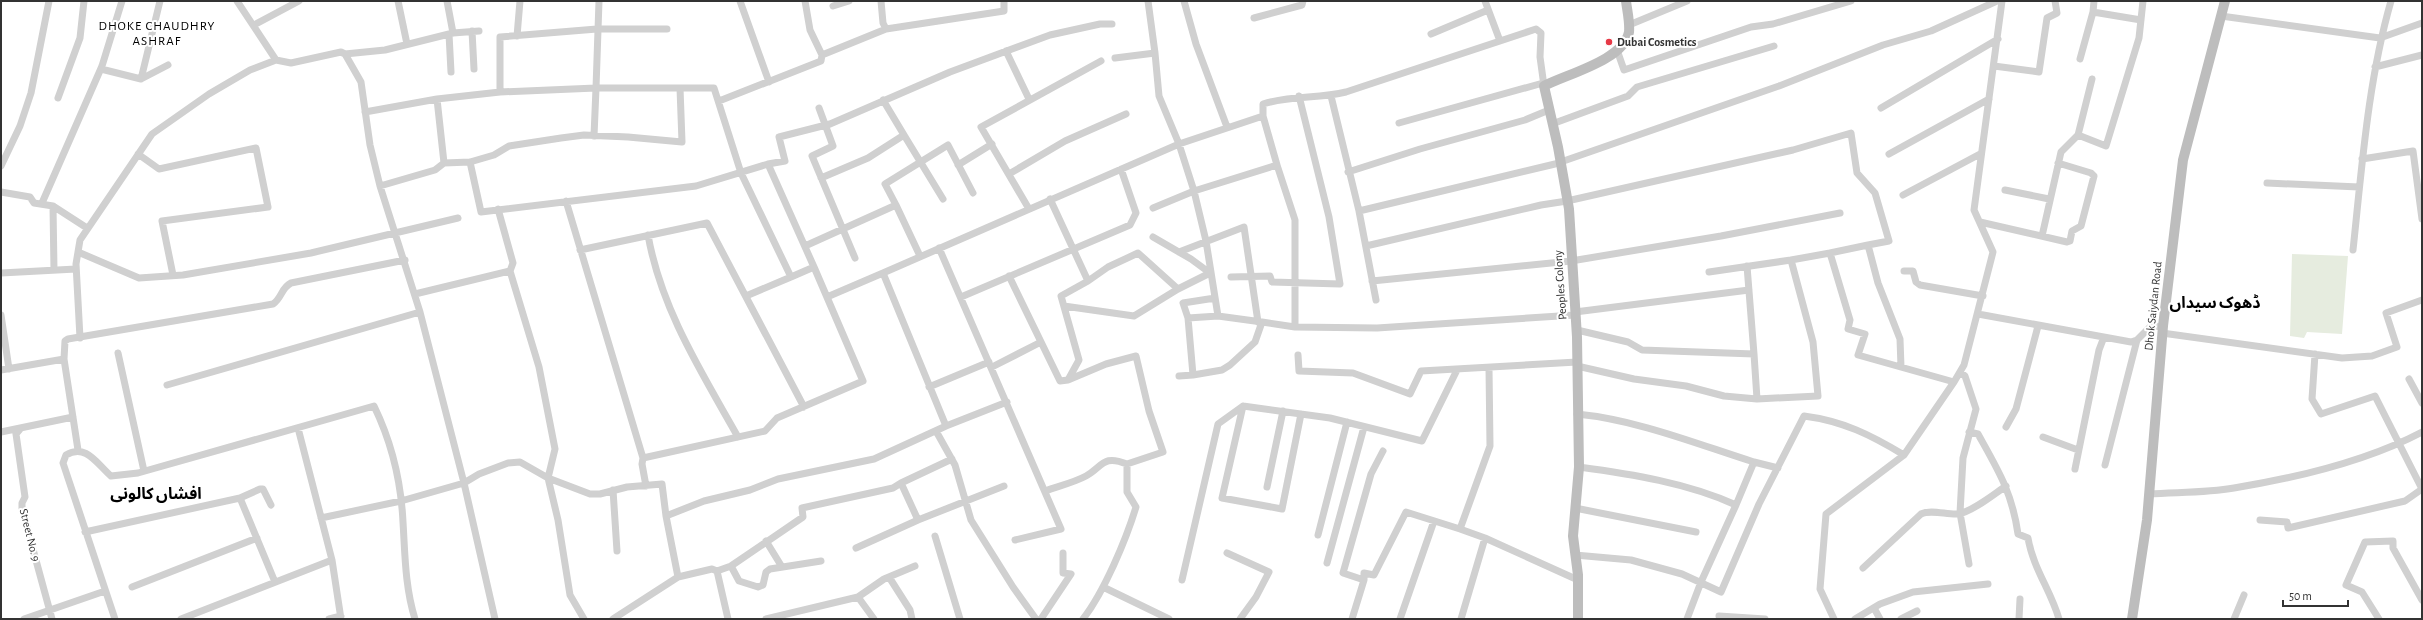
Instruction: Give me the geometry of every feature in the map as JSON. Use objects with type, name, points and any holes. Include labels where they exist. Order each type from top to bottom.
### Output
[{"type":"street","points":[[1,166],[20,126],[31,93],[49,1]]},
{"type":"street","points":[[58,98],[80,38],[84,1]]},
{"type":"street","points":[[42,203],[100,70],[122,1]]},
{"type":"street","points":[[141,79],[160,1]]},
{"type":"street","points":[[237,1],[276,60]]},
{"type":"street","points":[[254,25],[299,1]]},
{"type":"street","points":[[398,1],[407,44]]},
{"type":"street","points":[[447,1],[451,34],[451,72]]},
{"type":"street","points":[[517,36],[520,1]]},
{"type":"street","points":[[594,136],[599,1]]},
{"type":"street","points":[[740,1],[769,82]]},
{"type":"street","points":[[719,102],[821,62],[822,55],[810,30],[805,1]]},
{"type":"street","points":[[834,6],[849,1]]},
{"type":"street","points":[[881,1],[882,23],[886,29]]},
{"type":"street","points":[[822,55],[886,29],[1004,11],[1002,1]]},
{"type":"street","points":[[1148,1],[1159,96],[1179,144],[1194,191],[1206,242],[1218,316]]},
{"type":"street","points":[[1184,1],[1196,44],[1227,127]]},
{"type":"street","points":[[1254,18],[1302,5],[1303,1]]},
{"type":"street","points":[[1485,1],[1500,41]]},
{"type":"street","points":[[1398,123],[1543,84],[1609,56],[1624,45],[1628,25],[1626,1]]},
{"type":"street","points":[[1628,25],[1687,1]]},
{"type":"street","points":[[1617,50],[1624,70],[1751,26],[1773,24],[1851,1]]},
{"type":"street","points":[[1359,211],[1555,164],[1779,86],[1883,45],[1931,31],[1996,1]]},
{"type":"street","points":[[1834,619],[1820,589],[1826,514],[1904,455],[1964,365],[1983,296],[1993,252],[1974,210],[1980,154],[1998,39],[2002,1]]},
{"type":"street","points":[[1994,66],[2039,72],[2047,18],[2057,13],[2055,1]]},
{"type":"street","points":[[2080,59],[2093,12],[2094,1]]},
{"type":"street","points":[[2078,135],[2106,146],[2139,38],[2143,1]]},
{"type":"street","name":"Dhok Saiydan Road","points":[[2132,619],[2149,494],[2163,330],[2183,160],[2225,1]]},
{"type":"street","points":[[2353,250],[2362,159],[2375,67],[2380,38],[2391,1]]},
{"type":"street","points":[[1430,34],[1488,10]]},
{"type":"street","points":[[2093,12],[2141,20]]},
{"type":"street","points":[[2221,16],[2380,38],[2422,23]]},
{"type":"street","points":[[470,162],[481,212],[524,206],[530,208],[566,201],[696,186],[785,160],[779,137],[825,125],[883,100],[1050,35],[1100,24],[1112,24]]},
{"type":"street","points":[[500,92],[500,37],[597,29],[667,29]]},
{"type":"street","points":[[1295,327],[1295,220],[1263,116],[1263,104],[1299,96],[1331,96],[1536,29],[1539,31],[1543,84]]},
{"type":"street","points":[[80,338],[76,269],[80,240],[152,134],[209,94],[250,70],[276,60],[291,63],[316,55],[340,52],[345,54],[385,50],[451,34],[476,31],[474,69]]},
{"type":"street","points":[[1881,108],[1998,39]]},
{"type":"street","points":[[1552,124],[1628,96],[1637,87],[1774,46]]},
{"type":"street","points":[[1006,51],[1029,99]]},
{"type":"street","points":[[1115,58],[1155,53]]},
{"type":"street","points":[[345,54],[361,82],[365,112],[380,186],[405,260],[420,312],[464,483],[495,619]]},
{"type":"street","points":[[2375,67],[2422,55]]},
{"type":"street","points":[[1029,209],[981,126],[1101,61]]},
{"type":"street","points":[[100,70],[141,79],[168,65]]},
{"type":"street","points":[[2042,236],[2049,199],[2061,152],[2078,135],[2092,79]]},
{"type":"street","name":"Peoples Colony","points":[[1543,84],[1561,161],[1567,201],[1577,330],[1577,414],[1579,467],[1573,536],[1578,580],[1578,619]]},
{"type":"street","points":[[365,112],[437,99],[500,92],[596,88],[714,88],[742,173],[791,277]]},
{"type":"street","points":[[380,186],[435,170],[444,163],[470,162],[494,155],[509,146],[561,138],[594,136],[682,142],[680,88]]},
{"type":"street","points":[[1231,277],[1270,276],[1272,282],[1340,284],[1329,217],[1299,96]]},
{"type":"street","points":[[1331,96],[1348,172],[1351,175],[1359,211],[1376,300]]},
{"type":"street","points":[[437,99],[444,163]]},
{"type":"street","points":[[1889,154],[1989,99]]},
{"type":"street","points":[[883,100],[943,199]]},
{"type":"street","points":[[819,108],[833,146],[812,156],[855,258]]},
{"type":"street","points":[[1348,172],[1420,149],[1525,120],[1549,110]]},
{"type":"street","points":[[1009,174],[1065,141],[1126,114]]},
{"type":"street","points":[[827,297],[1179,144],[1263,116]]},
{"type":"street","points":[[1366,246],[1541,205],[1567,201],[1793,150],[1851,133],[1857,173],[1875,192],[1889,241],[1791,260],[1709,272]]},
{"type":"street","points":[[821,178],[868,158],[904,135]]},
{"type":"street","points":[[958,165],[992,144]]},
{"type":"street","points":[[920,256],[885,184],[948,145],[973,193]]},
{"type":"street","points":[[138,154],[159,169],[256,148],[268,207],[162,221],[173,275]]},
{"type":"street","points":[[2362,159],[2413,151],[2422,219]]},
{"type":"street","points":[[1903,195],[1980,154]]},
{"type":"street","points":[[1980,222],[2070,241],[2072,231],[2081,226],[2094,176],[2092,173],[2058,163]]},
{"type":"street","points":[[643,458],[765,431],[777,418],[863,381],[768,164]]},
{"type":"street","points":[[1153,208],[1194,191],[1277,165]]},
{"type":"street","points":[[961,297],[1130,225],[1136,213],[1121,169]]},
{"type":"street","points":[[2267,182],[2359,187]]},
{"type":"street","points":[[2006,190],[2049,199]]},
{"type":"street","points":[[1,192],[30,197],[34,203],[42,203],[53,206],[87,228]]},
{"type":"street","points":[[1050,200],[1088,281]]},
{"type":"street","points":[[566,201],[643,458],[642,464],[646,486]]},
{"type":"street","points":[[805,246],[896,205]]},
{"type":"street","points":[[53,206],[54,270]]},
{"type":"street","points":[[498,209],[513,264],[510,271],[539,368],[555,449],[548,478],[558,520],[570,595],[584,619]]},
{"type":"street","points":[[1372,281],[1571,261],[1721,236],[1840,212]]},
{"type":"street","points":[[78,252],[139,278],[173,275],[312,253],[458,218]]},
{"type":"street","points":[[580,250],[707,222],[804,407]]},
{"type":"street","points":[[1179,252],[1244,227],[1250,277],[1260,322],[1255,342],[1230,365],[1222,370],[1179,376]]},
{"type":"street","points":[[648,235],[658,277],[678,329],[738,437]]},
{"type":"street","points":[[1153,237],[1179,252],[1210,273]]},
{"type":"street","points":[[1868,245],[1878,283],[1900,339],[1901,367]]},
{"type":"street","points":[[939,248],[1061,529],[1015,540]]},
{"type":"street","points":[[1830,252],[1850,320],[1848,329],[1865,334],[1858,355],[1954,382]]},
{"type":"street","points":[[1068,380],[1079,360],[1061,296],[1088,281],[1108,267],[1138,253],[1178,288]]},
{"type":"street","points":[[78,450],[64,359],[65,341],[274,304],[284,286],[291,283],[405,260]]},
{"type":"street","points":[[1298,355],[1299,371],[1353,373],[1410,394],[1421,371],[1577,364],[1634,379],[1686,386],[1724,396],[1757,399],[1818,396],[1813,342],[1791,260]]},
{"type":"street","points":[[1747,266],[1757,399]]},
{"type":"street","points":[[746,296],[814,267]]},
{"type":"street","points":[[1,273],[76,269]]},
{"type":"street","points":[[415,294],[510,271]]},
{"type":"street","points":[[1904,271],[1913,271],[1916,282],[1920,285],[1983,296]]},
{"type":"street","points":[[883,272],[946,426]]},
{"type":"street","points":[[1064,306],[1134,316],[1178,288],[1210,273]]},
{"type":"street","points":[[1009,276],[1060,381],[1068,380],[1106,364],[1136,356],[1149,411],[1163,452],[1127,464],[1116,460],[1100,464],[1087,476],[1045,491]]},
{"type":"street","points":[[1188,318],[1218,316],[1295,327],[1377,328],[1575,313],[1749,290]]},
{"type":"street","points":[[1193,375],[1188,318],[1183,303],[1214,298]]},
{"type":"street","points":[[1978,314],[2131,342],[2136,340],[2150,327],[2342,358],[2372,356],[2397,347],[2386,313],[2422,300]]},
{"type":"street","points":[[167,385],[420,312]]},
{"type":"street","points":[[1,315],[9,369]]},
{"type":"street","points":[[2006,427],[2016,409],[2038,326]]},
{"type":"street","points":[[1577,330],[1628,342],[1642,350],[1754,354]]},
{"type":"street","points":[[2074,469],[2099,350],[2104,337]]},
{"type":"street","points":[[2105,465],[2136,340]]},
{"type":"street","points":[[929,387],[990,365],[1041,342]]},
{"type":"street","points":[[118,353],[144,471]]},
{"type":"street","points":[[2260,520],[2287,522],[2288,528],[2405,501],[2422,489],[2376,396],[2321,414],[2312,399],[2315,354]]},
{"type":"street","points":[[1,370],[64,359]]},
{"type":"street","points":[[1460,529],[1490,446],[1489,368]]},
{"type":"street","points":[[1182,580],[1218,424],[1243,406],[1347,422],[1422,441],[1457,370]]},
{"type":"street","points":[[1960,372],[1965,376],[1975,404],[1963,458],[1960,513],[1969,564]]},
{"type":"street","points":[[2408,379],[2422,403]]},
{"type":"street","points":[[666,516],[704,501],[750,490],[778,479],[874,460],[946,426],[1007,402]]},
{"type":"street","points":[[115,619],[63,463],[66,455],[78,450],[88,453],[111,476],[144,471],[374,406],[392,449],[401,501],[404,561],[416,619]]},
{"type":"street","points":[[1243,406],[1222,498],[1282,509],[1301,414]]},
{"type":"street","points":[[1267,487],[1283,411]]},
{"type":"street","points":[[1577,414],[1600,417],[1643,428],[1778,468]]},
{"type":"street","points":[[1575,555],[1631,560],[1682,574],[1721,592],[1759,504],[1804,416],[1818,418],[1868,433],[1904,455]]},
{"type":"street","points":[[1,432],[73,417]]},
{"type":"street","points":[[1318,535],[1347,422]]},
{"type":"street","points":[[1327,563],[1364,427]]},
{"type":"street","name":"Street No. 9","points":[[21,428],[16,434],[26,497],[22,503],[22,509],[52,619]]},
{"type":"street","points":[[298,428],[332,560],[341,617],[329,619]]},
{"type":"street","points":[[936,431],[952,459],[971,520],[990,552],[1036,619]]},
{"type":"street","points":[[1970,432],[1978,434],[1997,466],[2006,486],[2015,514],[2018,534],[2028,538],[2031,556],[2055,603],[2059,619]]},
{"type":"street","points":[[2149,494],[2232,488],[2338,464],[2399,445],[2422,432]]},
{"type":"street","points":[[2043,436],[2078,450]]},
{"type":"street","points":[[1364,580],[1343,573],[1371,474],[1384,451]]},
{"type":"street","points":[[613,619],[678,578],[712,569],[717,571],[732,566],[804,516],[802,508],[893,488],[952,459]]},
{"type":"street","points":[[321,518],[401,501],[464,483],[479,474],[508,462],[520,462],[548,478],[590,494],[600,494],[627,487],[662,484],[666,516],[678,578]]},
{"type":"street","points":[[1688,619],[1701,582],[1754,462]]},
{"type":"street","points":[[1083,619],[1102,587],[1129,530],[1136,507],[1127,492],[1127,464]]},
{"type":"street","points":[[1579,467],[1629,474],[1717,496],[1736,505]]},
{"type":"street","points":[[901,484],[918,520]]},
{"type":"street","points":[[856,548],[918,520],[1004,486]]},
{"type":"street","points":[[1863,568],[1924,512],[1947,515],[1960,513],[2006,486]]},
{"type":"street","points":[[85,532],[240,498],[260,489],[263,490],[271,505]]},
{"type":"street","points":[[613,490],[617,551]]},
{"type":"street","points":[[240,498],[275,582]]},
{"type":"street","points":[[1575,508],[1696,532]]},
{"type":"street","points":[[1352,619],[1364,580],[1364,573],[1374,575],[1406,512],[1485,538],[1578,580]]},
{"type":"street","points":[[1400,619],[1434,521]]},
{"type":"street","points":[[934,536],[960,619]]},
{"type":"street","points":[[132,588],[257,538]]},
{"type":"street","points":[[1461,619],[1485,538]]},
{"type":"street","points":[[766,541],[782,567]]},
{"type":"street","points":[[2379,619],[2362,592],[2346,585],[2364,542],[2393,541],[2393,548],[2422,600]]},
{"type":"street","points":[[1041,619],[1071,574],[1063,573],[1063,553]]},
{"type":"street","points":[[1227,553],[1269,572],[1256,597],[1240,619]]},
{"type":"street","points":[[180,619],[332,560]]},
{"type":"street","points":[[732,566],[739,581],[758,587],[763,585],[767,571],[782,567],[821,561]]},
{"type":"street","points":[[766,619],[858,597],[889,577],[916,566]]},
{"type":"street","points":[[717,571],[728,619]]},
{"type":"street","points":[[889,577],[910,610],[912,619]]},
{"type":"street","points":[[1855,619],[1874,608],[1913,592],[1988,584]]},
{"type":"street","points":[[1102,587],[1169,619]]},
{"type":"street","points":[[24,619],[105,591]]},
{"type":"street","points":[[2234,619],[2244,595]]},
{"type":"street","points":[[858,597],[874,619]]},
{"type":"street","points":[[2019,619],[2020,599]]},
{"type":"street","points":[[1874,608],[1880,619]]},
{"type":"street","points":[[1901,619],[1917,611]]},
{"type":"street","points":[[1719,616],[1764,619]]},
{"type":"shaded area","points":[[2292,254],[2348,256],[2342,334],[2307,332],[2304,338],[2290,336]]},
{"type":"place","name":"Dubai Cosmetics","points":[[1609,42]]},
{"type":"district","name":"DHOKE CHAUDHRY ASHRAF","points":[[157,32]]},
{"type":"district","name":"ڈھوک سیداں","points":[[2215,302]]},
{"type":"district","name":"افشاں کالونی","points":[[156,493]]}]
